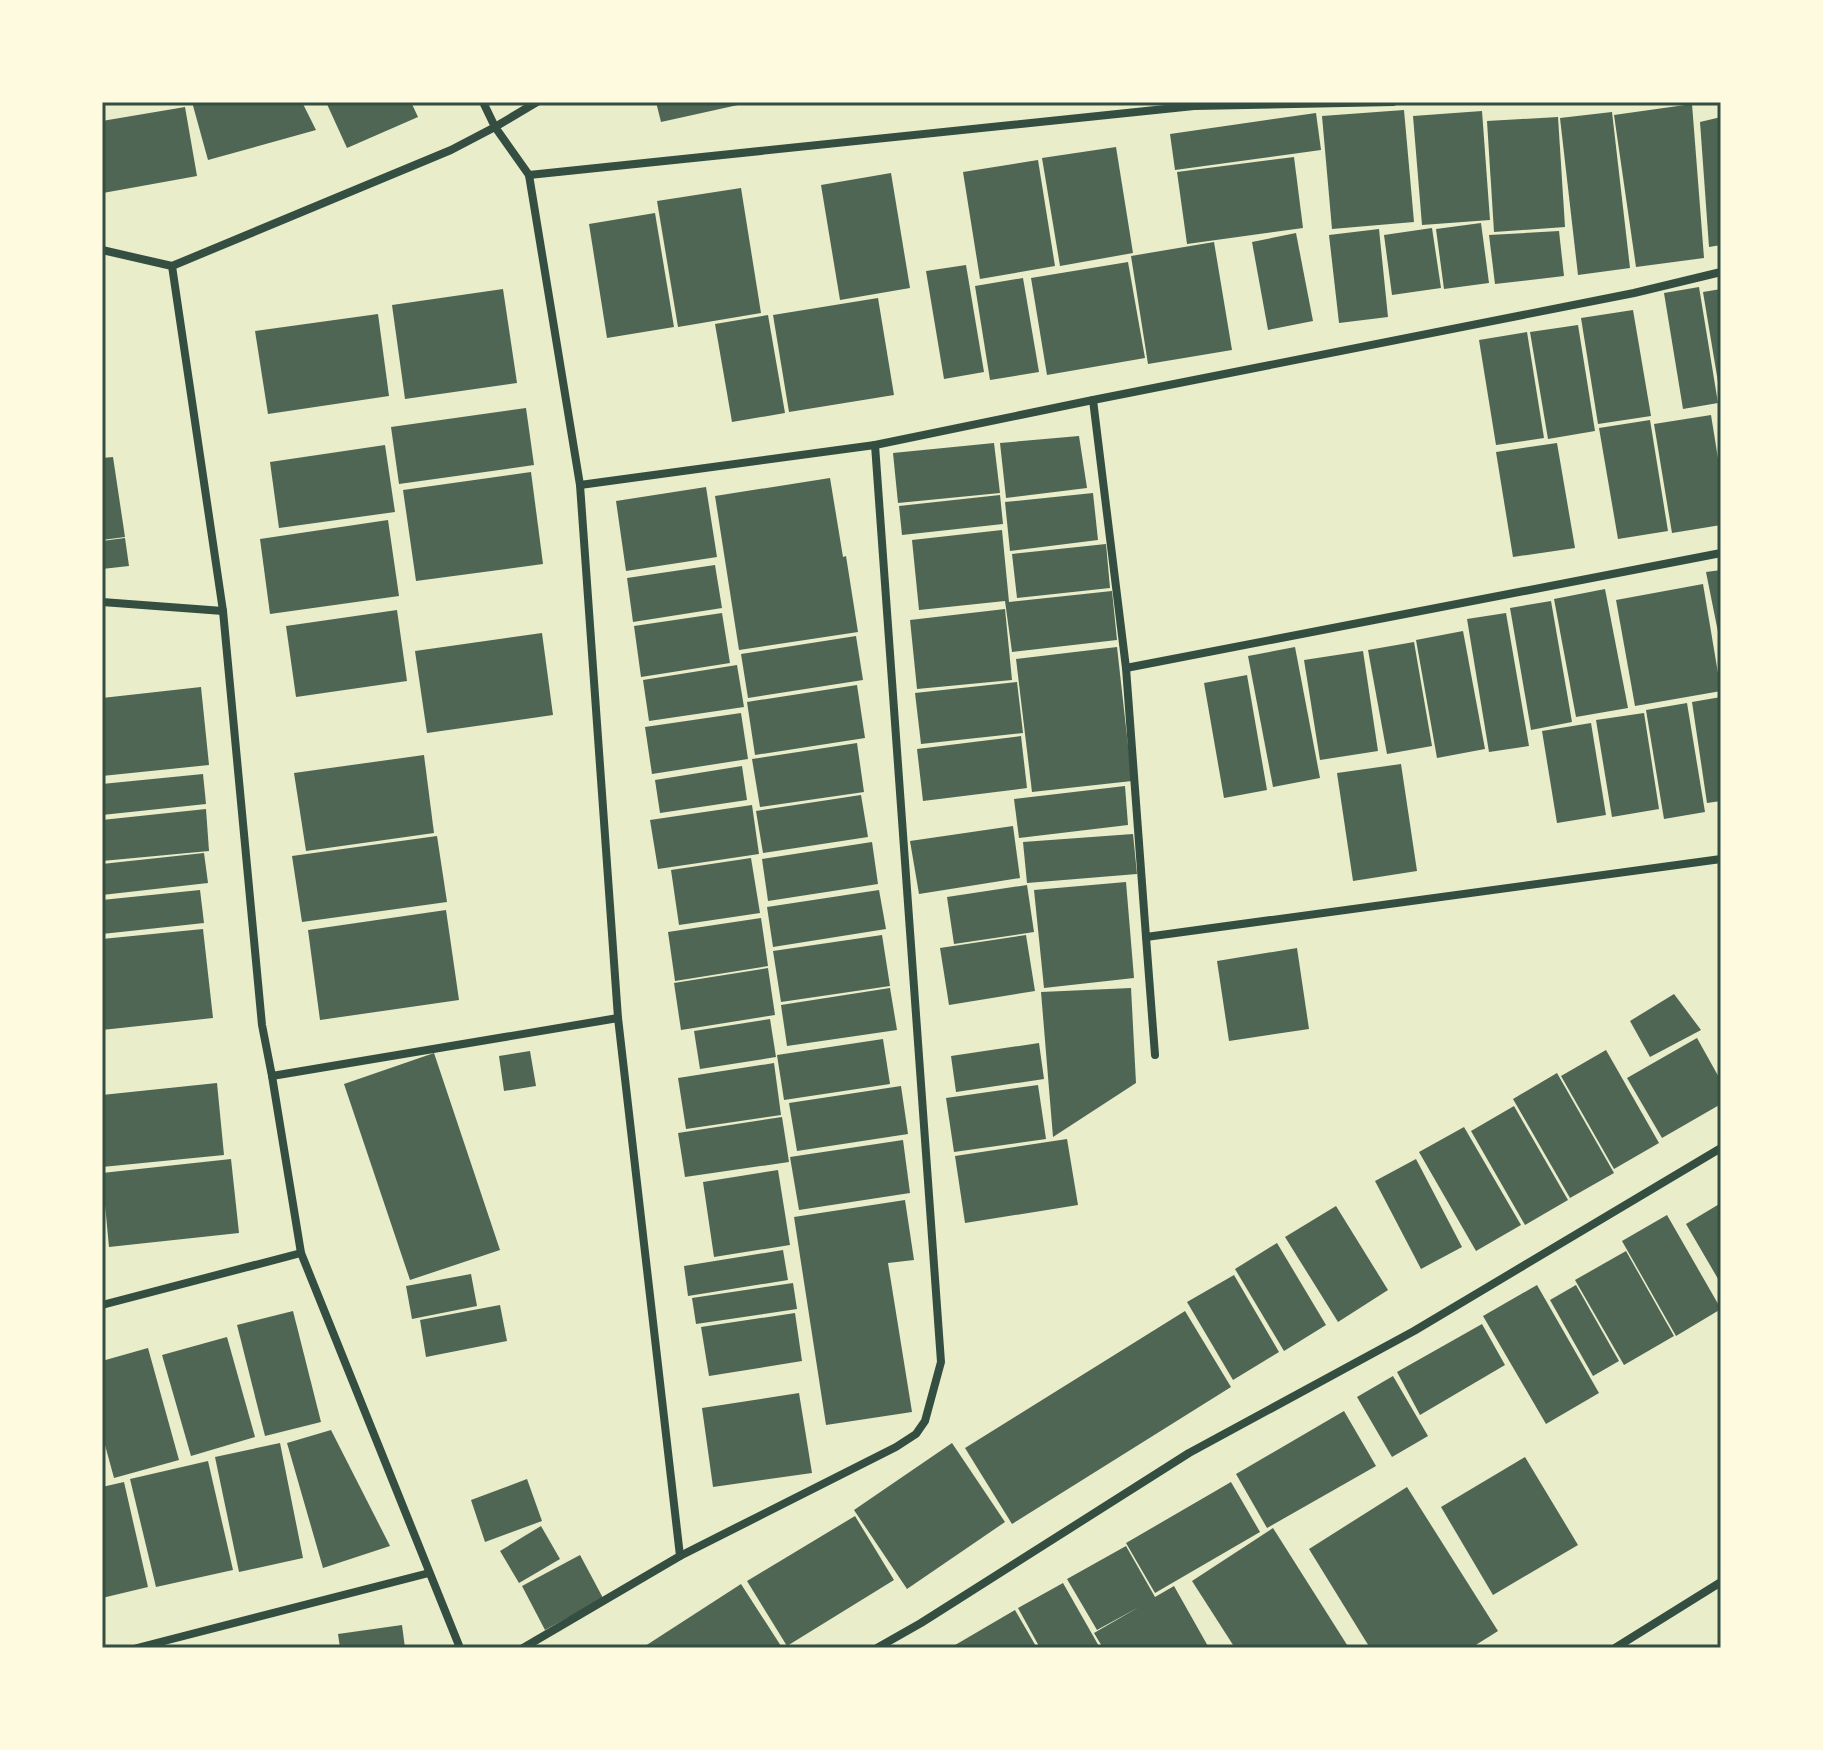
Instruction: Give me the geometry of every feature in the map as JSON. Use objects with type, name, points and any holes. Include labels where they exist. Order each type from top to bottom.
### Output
[{"type":"street","points":[[483,102],[495,127],[529,175],[580,485],[618,1018],[680,1556]]},
{"type":"street","points":[[102,250],[172,266],[451,150],[537,102]]},
{"type":"street","points":[[529,175],[1194,106],[1393,102]]},
{"type":"street","points":[[172,266],[223,611],[262,1025],[301,1253],[460,1648]]},
{"type":"street","points":[[580,485],[875,445],[1634,293],[1721,272]]},
{"type":"street","points":[[1093,400],[1126,668],[1155,1055]]},
{"type":"street","points":[[523,1648],[680,1556],[896,1447],[916,1434],[925,1421],[941,1362],[875,445]]},
{"type":"street","points":[[1126,668],[1721,553]]},
{"type":"street","points":[[102,602],[223,611]]},
{"type":"street","points":[[1146,937],[1721,859]]},
{"type":"street","points":[[272,1076],[618,1018]]},
{"type":"street","points":[[877,1648],[1189,1453],[1414,1331],[1721,1148]]},
{"type":"street","points":[[102,1305],[301,1253]]},
{"type":"street","points":[[137,1648],[429,1573]]},
{"type":"street","points":[[1615,1648],[1721,1582]]},
{"type":"building","points":[[192,102],[302,102],[316,130],[208,160]]},
{"type":"building","points":[[326,102],[411,102],[418,117],[347,148]]},
{"type":"building","points":[[656,102],[747,102],[747,103],[661,122]]},
{"type":"building","points":[[1692,104],[1704,258],[1636,267],[1614,115]]},
{"type":"building","points":[[185,107],[197,176],[103,193],[102,121]]},
{"type":"building","points":[[1404,110],[1414,222],[1332,229],[1322,116]]},
{"type":"building","points":[[1482,111],[1490,220],[1422,225],[1413,116]]},
{"type":"building","points":[[1612,112],[1630,268],[1578,275],[1560,118]]},
{"type":"building","points":[[1316,113],[1321,150],[1175,170],[1170,134]]},
{"type":"building","points":[[1558,117],[1565,227],[1494,232],[1487,121]]},
{"type":"building","points":[[1721,117],[1721,245],[1709,247],[1700,122]]},
{"type":"building","points":[[1116,147],[1133,253],[1060,266],[1042,158]]},
{"type":"building","points":[[1294,157],[1303,228],[1187,244],[1177,172]]},
{"type":"building","points":[[1038,160],[1055,266],[980,279],[963,172]]},
{"type":"building","points":[[891,173],[910,288],[840,300],[821,185]]},
{"type":"building","points":[[741,188],[761,313],[678,327],[657,201]]},
{"type":"building","points":[[655,213],[674,327],[607,338],[589,224]]},
{"type":"building","points":[[1481,223],[1489,283],[1444,289],[1436,229]]},
{"type":"building","points":[[1432,228],[1441,288],[1392,295],[1384,235]]},
{"type":"building","points":[[1379,229],[1388,317],[1339,323],[1329,235]]},
{"type":"building","points":[[1559,231],[1564,276],[1495,284],[1489,235]]},
{"type":"building","points":[[1296,233],[1313,321],[1268,330],[1252,242]]},
{"type":"building","points":[[1214,242],[1232,350],[1148,364],[1131,256]]},
{"type":"building","points":[[1128,262],[1145,358],[1047,375],[1031,278]]},
{"type":"building","points":[[966,265],[984,372],[944,379],[926,271]]},
{"type":"building","points":[[1023,278],[1039,372],[990,380],[975,286]]},
{"type":"building","points":[[1699,287],[1718,403],[1683,409],[1664,293]]},
{"type":"building","points":[[503,289],[517,383],[405,399],[392,305]]},
{"type":"building","points":[[1721,289],[1721,387],[1719,388],[1703,292]]},
{"type":"building","points":[[878,298],[894,395],[789,412],[773,315]]},
{"type":"building","points":[[1633,310],[1651,416],[1598,424],[1581,318]]},
{"type":"building","points":[[378,314],[389,396],[268,414],[255,331]]},
{"type":"building","points":[[768,315],[785,413],[732,422],[715,324]]},
{"type":"building","points":[[1578,325],[1595,431],[1548,439],[1530,332]]},
{"type":"building","points":[[1527,332],[1544,438],[1496,445],[1479,340]]},
{"type":"building","points":[[526,408],[534,465],[399,484],[391,427]]},
{"type":"building","points":[[1711,415],[1721,477],[1721,525],[1672,533],[1654,424]]},
{"type":"building","points":[[1650,420],[1668,531],[1618,539],[1599,428]]},
{"type":"building","points":[[1079,436],[1087,488],[1006,498],[1000,443]]},
{"type":"building","points":[[994,443],[1000,493],[898,503],[893,453]]},
{"type":"building","points":[[1557,443],[1575,548],[1513,557],[1496,452]]},
{"type":"building","points":[[385,445],[395,512],[279,528],[270,462]]},
{"type":"building","points":[[113,457],[125,537],[102,540],[102,458]]},
{"type":"building","points":[[531,472],[543,564],[416,581],[403,490]]},
{"type":"building","points":[[830,478],[858,632],[739,650],[715,496]]},
{"type":"building","points":[[706,487],[717,557],[626,571],[616,501]]},
{"type":"building","points":[[1093,493],[1098,540],[1010,551],[1005,502]]},
{"type":"building","points":[[1000,495],[1003,524],[902,535],[899,506]]},
{"type":"building","points":[[388,520],[399,596],[270,614],[260,539]]},
{"type":"building","points":[[1002,530],[1009,602],[1112,591],[1117,640],[1012,652],[1005,601],[919,610],[912,540]]},
{"type":"building","points":[[125,538],[129,566],[102,569],[102,541]]},
{"type":"building","points":[[1106,544],[1110,588],[1017,598],[1012,554]]},
{"type":"building","points":[[715,565],[722,608],[633,622],[627,578]]},
{"type":"building","points":[[1721,570],[1721,642],[1720,642],[1706,572]]},
{"type":"building","points":[[1703,584],[1721,691],[1635,706],[1616,600]]},
{"type":"building","points":[[1605,589],[1628,708],[1576,717],[1554,599]]},
{"type":"building","points":[[1551,601],[1572,722],[1531,730],[1510,608]]},
{"type":"building","points":[[1005,609],[1012,680],[917,689],[910,620]]},
{"type":"building","points":[[397,610],[407,681],[296,697],[286,626]]},
{"type":"building","points":[[722,613],[730,663],[641,677],[634,626]]},
{"type":"building","points":[[1506,613],[1529,746],[1489,752],[1467,619]]},
{"type":"building","points":[[1463,631],[1485,749],[1437,758],[1416,640]]},
{"type":"building","points":[[542,633],[553,715],[427,733],[415,651]]},
{"type":"building","points":[[856,636],[863,680],[748,698],[741,654]]},
{"type":"building","points":[[1414,642],[1432,746],[1387,754],[1368,650]]},
{"type":"building","points":[[1117,647],[1132,781],[1032,792],[1016,659]]},
{"type":"building","points":[[1295,647],[1320,778],[1273,787],[1248,656]]},
{"type":"building","points":[[1363,651],[1378,751],[1320,760],[1304,660]]},
{"type":"building","points":[[737,665],[744,707],[649,721],[643,680]]},
{"type":"building","points":[[1247,675],[1267,790],[1224,798],[1204,683]]},
{"type":"building","points":[[1017,682],[1023,733],[921,744],[915,693]]},
{"type":"building","points":[[857,685],[865,738],[755,755],[747,702]]},
{"type":"building","points":[[201,687],[209,765],[102,776],[102,698]]},
{"type":"building","points":[[1721,697],[1721,801],[1707,803],[1692,702]]},
{"type":"building","points":[[1687,703],[1705,812],[1664,819],[1646,710]]},
{"type":"building","points":[[741,713],[748,759],[652,774],[645,727]]},
{"type":"building","points":[[1644,713],[1659,809],[1612,817],[1596,720]]},
{"type":"building","points":[[1591,723],[1606,815],[1557,823],[1542,731]]},
{"type":"building","points":[[1021,736],[1027,788],[923,801],[917,749]]},
{"type":"building","points":[[857,743],[864,792],[760,807],[752,759]]},
{"type":"building","points":[[424,755],[434,833],[306,851],[294,773]]},
{"type":"building","points":[[1401,764],[1417,871],[1353,881],[1337,773]]},
{"type":"building","points":[[742,766],[747,800],[660,813],[655,780]]},
{"type":"building","points":[[203,774],[206,804],[102,815],[102,784]]},
{"type":"building","points":[[1125,786],[1128,825],[1019,838],[1014,799]]},
{"type":"building","points":[[861,795],[868,837],[763,853],[756,811]]},
{"type":"building","points":[[752,805],[759,854],[658,869],[650,820]]},
{"type":"building","points":[[206,809],[209,851],[102,861],[102,820]]},
{"type":"building","points":[[1013,826],[1020,878],[919,894],[910,841]]},
{"type":"building","points":[[1133,834],[1137,874],[1027,883],[1023,842]]},
{"type":"building","points":[[437,836],[447,902],[302,922],[292,856]]},
{"type":"building","points":[[872,842],[878,884],[768,901],[762,859]]},
{"type":"building","points":[[204,853],[208,883],[102,895],[102,864]]},
{"type":"building","points":[[751,858],[760,913],[679,925],[671,870]]},
{"type":"building","points":[[1126,882],[1134,978],[1044,988],[1034,890]]},
{"type":"building","points":[[1027,885],[1034,932],[954,944],[947,897]]},
{"type":"building","points":[[200,890],[204,923],[102,934],[102,900]]},
{"type":"building","points":[[879,890],[886,929],[773,947],[767,907]]},
{"type":"building","points":[[446,910],[459,1000],[320,1020],[308,930]]},
{"type":"building","points":[[761,918],[768,966],[675,981],[668,932]]},
{"type":"building","points":[[203,929],[213,1018],[102,1030],[102,939]]},
{"type":"building","points":[[882,935],[890,986],[781,1002],[773,951]]},
{"type":"building","points":[[1026,935],[1035,991],[949,1005],[940,948]]},
{"type":"building","points":[[1297,948],[1309,1029],[1229,1041],[1217,961]]},
{"type":"building","points":[[768,968],[775,1015],[681,1030],[674,983]]},
{"type":"building","points":[[890,988],[897,1030],[787,1046],[781,1005]]},
{"type":"building","points":[[1131,988],[1136,1083],[1053,1137],[1041,992]]},
{"type":"building","points":[[1674,994],[1701,1030],[1650,1057],[1630,1021]]},
{"type":"building","points":[[770,1019],[776,1057],[700,1069],[694,1031]]},
{"type":"building","points":[[1697,1038],[1721,1081],[1721,1104],[1662,1138],[1627,1078]]},
{"type":"building","points":[[883,1039],[890,1084],[784,1100],[777,1055]]},
{"type":"building","points":[[1039,1043],[1044,1079],[956,1092],[951,1056]]},
{"type":"building","points":[[1606,1050],[1659,1143],[1614,1169],[1561,1076]]},
{"type":"building","points":[[530,1051],[536,1086],[504,1091],[499,1056]]},
{"type":"building","points":[[434,1053],[500,1250],[410,1280],[344,1084]]},
{"type":"building","points":[[774,1063],[781,1115],[686,1129],[678,1078]]},
{"type":"building","points":[[1557,1073],[1614,1173],[1570,1198],[1513,1099]]},
{"type":"building","points":[[217,1083],[224,1155],[102,1167],[102,1095]]},
{"type":"building","points":[[1038,1085],[1046,1139],[954,1152],[946,1098]]},
{"type":"building","points":[[901,1086],[908,1134],[797,1151],[789,1103]]},
{"type":"building","points":[[1514,1106],[1568,1200],[1525,1225],[1471,1131]]},
{"type":"building","points":[[782,1117],[789,1162],[685,1177],[678,1133]]},
{"type":"building","points":[[1464,1127],[1521,1225],[1476,1251],[1419,1152]]},
{"type":"building","points":[[1067,1139],[1078,1205],[965,1223],[955,1156]]},
{"type":"building","points":[[903,1140],[910,1193],[799,1210],[790,1157]]},
{"type":"building","points":[[231,1159],[239,1233],[109,1247],[102,1173]]},
{"type":"building","points":[[1416,1159],[1462,1247],[1421,1269],[1375,1181]]},
{"type":"building","points":[[778,1170],[790,1245],[714,1257],[703,1182]]},
{"type":"building","points":[[905,1200],[914,1260],[888,1263],[912,1412],[826,1425],[794,1217]]},
{"type":"building","points":[[1721,1203],[1721,1284],[1686,1224]]},
{"type":"building","points":[[1336,1206],[1388,1290],[1338,1322],[1285,1237]]},
{"type":"building","points":[[1667,1215],[1721,1309],[1676,1336],[1622,1241]]},
{"type":"building","points":[[1277,1243],[1326,1325],[1284,1351],[1235,1269]]},
{"type":"building","points":[[783,1250],[788,1280],[688,1296],[684,1266]]},
{"type":"building","points":[[1626,1251],[1674,1336],[1624,1365],[1575,1280]]},
{"type":"building","points":[[471,1274],[477,1306],[412,1319],[406,1286]]},
{"type":"building","points":[[1234,1275],[1279,1352],[1233,1380],[1187,1302]]},
{"type":"building","points":[[793,1283],[797,1309],[696,1324],[692,1298]]},
{"type":"building","points":[[1537,1285],[1599,1393],[1546,1424],[1483,1316]]},
{"type":"building","points":[[1576,1285],[1619,1361],[1593,1376],[1550,1300]]},
{"type":"building","points":[[500,1305],[507,1341],[426,1357],[420,1320]]},
{"type":"building","points":[[293,1311],[321,1422],[265,1436],[237,1325]]},
{"type":"building","points":[[1185,1311],[1231,1387],[1012,1524],[965,1448]]},
{"type":"building","points":[[795,1313],[802,1361],[709,1376],[701,1327]]},
{"type":"building","points":[[1482,1324],[1505,1365],[1420,1415],[1397,1372]]},
{"type":"building","points":[[227,1337],[255,1437],[191,1456],[162,1355]]},
{"type":"building","points":[[148,1348],[179,1460],[114,1478],[102,1434],[102,1361]]},
{"type":"building","points":[[1393,1376],[1428,1436],[1392,1457],[1357,1397]]},
{"type":"building","points":[[799,1393],[812,1473],[713,1487],[702,1408]]},
{"type":"building","points":[[1344,1411],[1376,1466],[1267,1528],[1236,1474]]},
{"type":"building","points":[[331,1430],[390,1546],[323,1568],[287,1443]]},
{"type":"building","points":[[280,1443],[303,1558],[239,1572],[215,1457]]},
{"type":"building","points":[[952,1443],[1005,1522],[907,1589],[854,1510]]},
{"type":"building","points":[[1525,1457],[1578,1545],[1493,1595],[1441,1507]]},
{"type":"building","points":[[208,1461],[233,1570],[156,1587],[130,1479]]},
{"type":"building","points":[[527,1479],[542,1521],[485,1542],[471,1500]]},
{"type":"building","points":[[124,1482],[148,1587],[102,1598],[102,1487]]},
{"type":"building","points":[[1231,1482],[1260,1532],[1155,1593],[1126,1543]]},
{"type":"building","points":[[1407,1487],[1498,1631],[1471,1648],[1370,1648],[1309,1549]]},
{"type":"building","points":[[855,1516],[894,1580],[787,1646],[747,1581]]},
{"type":"building","points":[[541,1526],[560,1559],[519,1583],[500,1551]]},
{"type":"building","points":[[1273,1528],[1349,1648],[1235,1648],[1192,1581]]},
{"type":"building","points":[[1126,1546],[1155,1597],[1174,1586],[1209,1648],[1103,1648],[1094,1633],[1139,1607],[1097,1630],[1067,1579]]},
{"type":"building","points":[[580,1555],[603,1598],[545,1630],[522,1586]]},
{"type":"building","points":[[1063,1583],[1100,1648],[1040,1648],[1018,1608]]},
{"type":"building","points":[[741,1584],[781,1646],[642,1648]]},
{"type":"building","points":[[1015,1610],[1037,1648],[950,1648]]},
{"type":"building","points":[[402,1625],[405,1648],[340,1648],[338,1634]]}]
